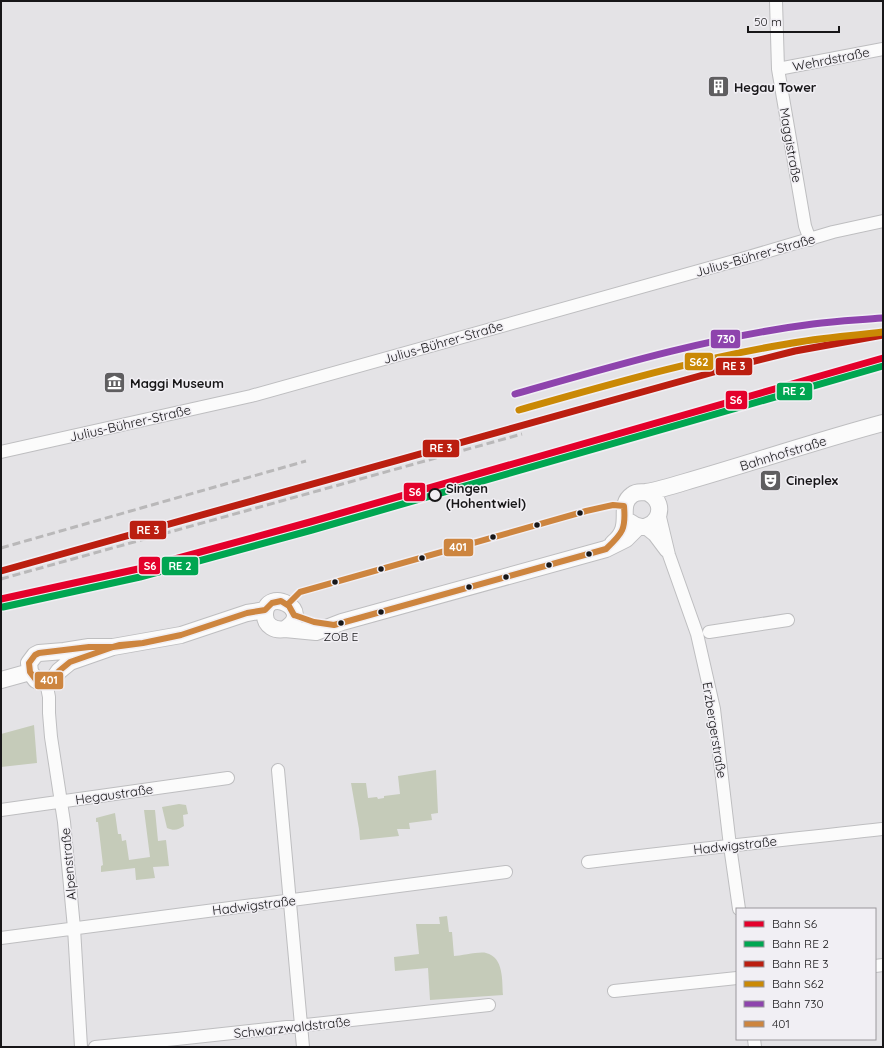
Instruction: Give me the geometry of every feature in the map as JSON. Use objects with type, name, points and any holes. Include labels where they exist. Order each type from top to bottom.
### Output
[{"type":"street","name":"Maggistraße","points":[[776,1],[778,69],[805,226],[810,240]]},
{"type":"street","name":"Wehrdstraße","points":[[778,69],[883,49]]},
{"type":"street","name":"Julius-Bührer-Straße","points":[[1,452],[251,396],[810,240],[832,232],[883,221]]},
{"type":"street","name":"Bahnhofstraße","points":[[606,549],[618,539],[624,526],[624,506],[630,496],[634,493],[646,492],[682,483],[883,423]]},
{"type":"street","name":"Bahnhofstraße","points":[[334,625],[318,624],[294,615],[292,607],[280,600],[271,603],[266,610],[266,620],[271,627],[275,629],[316,632],[334,625],[606,549],[626,539],[641,527],[654,522],[659,510],[672,492],[682,483]]},
{"type":"street","points":[[646,492],[655,498],[659,510]]},
{"type":"street","name":"Erzbergerstraße","points":[[659,510],[669,555],[697,634],[714,709],[739,908]]},
{"type":"street","points":[[625,516],[628,521],[641,527]]},
{"type":"street","name":"Erzbergerstraße","points":[[641,527],[654,535],[669,555]]},
{"type":"street","name":"Bahnhofstraße","points":[[30,672],[29,667],[32,658],[39,653],[143,643],[181,635],[247,613],[266,610]]},
{"type":"street","points":[[284,629],[292,624],[294,615]]},
{"type":"street","points":[[710,632],[788,620]]},
{"type":"street","name":"Bahnhofstraße","points":[[46,682],[54,678],[59,671],[70,662],[113,647]]},
{"type":"street","points":[[49,652],[56,658],[59,671]]},
{"type":"street","points":[[1,680],[30,672],[36,680],[46,682]]},
{"type":"street","name":"Alpenstraße","points":[[46,682],[49,697],[51,737],[61,801],[74,928],[81,1047]]},
{"type":"street","points":[[278,770],[304,1047]]},
{"type":"street","name":"Hegaustraße","points":[[1,810],[228,778]]},
{"type":"street","name":"Hadwigstraße","points":[[588,862],[882,829]]},
{"type":"street","name":"Hadwigstraße","points":[[1,938],[506,872]]},
{"type":"street","points":[[614,991],[736,978]]},
{"type":"street","name":"Schwarzwaldstraße","points":[[96,1047],[177,1040],[489,1005]]},
{"type":"green space","points":[[34,725],[37,763],[1,767],[1,734]]},
{"type":"green space","points":[[436,770],[438,813],[431,814],[432,820],[409,823],[410,829],[397,829],[399,836],[360,840],[351,783],[366,783],[368,798],[377,797],[378,799],[384,798],[384,796],[400,794],[398,776]]},
{"type":"green space","points":[[179,804],[186,805],[188,814],[183,815],[184,826],[176,830],[172,830],[167,828],[162,807]]},
{"type":"green space","points":[[144,810],[155,810],[158,841],[166,840],[169,866],[153,867],[155,878],[136,880],[135,868],[101,872],[101,866],[103,865],[98,822],[96,822],[96,818],[115,813],[118,834],[121,834],[122,841],[126,840],[129,860],[150,857]]},
{"type":"green space","points":[[447,916],[449,932],[452,932],[454,956],[475,953],[486,953],[492,955],[499,964],[501,970],[503,995],[430,1000],[428,968],[395,971],[394,957],[419,954],[416,924],[440,924],[439,917]]},
{"type":"railway","points":[[1,579],[522,434]]},
{"type":"railway","points":[[1,548],[306,461]]},
{"type":"rail line","name":"730","points":[[515,394],[662,353],[737,336],[813,324],[882,318]]},
{"type":"rail line","name":"S62","points":[[519,410],[652,373],[719,357],[799,342],[883,332]]},
{"type":"rail line","name":"S6","points":[[1,599],[138,569],[310,522],[883,358]]},
{"type":"transit line","points":[[1,571],[739,365],[795,351],[883,335]]},
{"type":"transit line","points":[[3,607],[140,577],[312,530],[883,366]]},
{"type":"transit line","name":"401","points":[[288,604],[300,592],[586,511],[613,505],[624,506],[624,525],[622,530],[616,539],[606,549],[334,625],[314,622],[294,615]]},
{"type":"transit line","name":"401","points":[[247,613],[265,610],[272,603],[281,601],[289,606],[294,615]]},
{"type":"transit line","name":"401","points":[[181,635],[247,613]]},
{"type":"transit line","name":"401","points":[[181,635],[247,613]]},
{"type":"transit line","name":"401","points":[[143,643],[181,635]]},
{"type":"transit line","name":"401","points":[[113,647],[143,643]]},
{"type":"transit line","name":"401","points":[[113,647],[143,643]]},
{"type":"transit line","name":"401","points":[[89,647],[113,647],[70,662],[59,671],[54,678],[46,682],[36,680],[30,672],[29,663],[35,655],[39,653],[89,647]]},
{"type":"place","name":"Hegau Tower","points":[[718,87]]},
{"type":"place","name":"Maggi Museum","points":[[114,383]]},
{"type":"place","name":"Cineplex","points":[[770,480]]},
{"type":"place","name":"Singen (Hohentwiel)","points":[[435,495]]},
{"type":"place","name":"ZOB E","points":[[341,623]]}]
